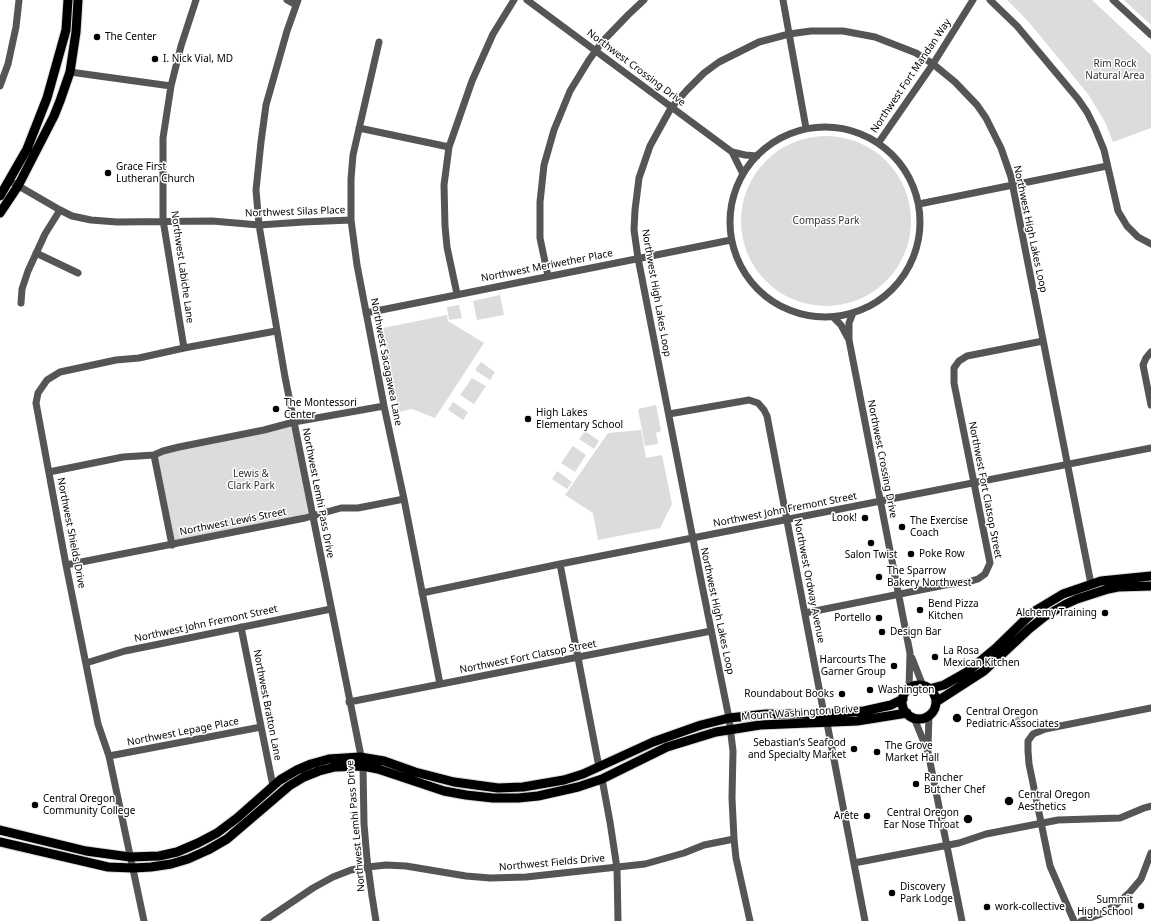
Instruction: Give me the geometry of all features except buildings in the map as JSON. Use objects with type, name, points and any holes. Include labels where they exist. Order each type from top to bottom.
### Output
[{"type":"main road","points":[[0,196],[27,149],[46,98],[66,30],[68,0]]},
{"type":"main road","points":[[0,213],[18,186],[54,116],[70,72],[76,32],[78,0]]},
{"type":"main road","points":[[926,687],[934,694],[936,702],[934,710],[929,715],[922,718],[910,715],[903,706],[903,698],[905,693],[910,688],[916,685],[926,687],[944,685],[967,672],[987,656],[1033,612],[1063,594],[1110,579],[1151,576]]},
{"type":"main road","points":[[936,702],[984,671],[1044,616],[1066,604],[1108,589],[1118,587],[1151,586]]},
{"type":"main road","name":"Mount Washington Drive","points":[[0,842],[108,867],[133,868],[171,864],[195,856],[227,839],[289,786],[304,777],[335,767],[363,766],[391,773],[444,791],[466,795],[493,798],[538,796],[572,789],[602,779],[667,747],[709,734],[731,729],[826,718],[853,712],[872,710],[891,705],[903,698]]},
{"type":"main road","name":"Mount Washington Drive","points":[[0,830],[86,851],[130,857],[159,856],[177,852],[217,833],[237,818],[273,786],[297,770],[311,764],[337,758],[360,757],[384,761],[415,772],[454,782],[498,788],[523,787],[546,784],[570,778],[599,767],[653,742],[701,725],[729,718],[766,714],[865,720],[910,715]]},
{"type":"street","points":[[0,86],[8,64],[19,0]]},
{"type":"street","name":"Northwest Labiche Lane","points":[[184,348],[163,220],[163,138],[171,86],[181,46],[196,0]]},
{"type":"street","points":[[287,0],[297,2]]},
{"type":"street","points":[[457,294],[447,246],[445,226],[444,185],[449,147],[472,81],[493,34],[514,0]]},
{"type":"street","name":"Northwest Crossing Drive","points":[[527,0],[732,152],[745,156],[757,156]]},
{"type":"street","points":[[548,276],[540,238],[540,202],[544,165],[554,130],[570,91],[602,42],[644,0]]},
{"type":"street","points":[[783,0],[806,128]]},
{"type":"street","name":"Northwest Fort Mandan Way","points":[[879,142],[933,64],[974,0]]},
{"type":"street","points":[[990,0],[1017,26],[1078,99],[1095,128],[1104,150],[1118,211],[1128,226],[1138,237],[1151,244]]},
{"type":"street","points":[[1113,0],[1151,35]]},
{"type":"street","name":"Northwest Lemhi Pass Drive","points":[[297,2],[266,105],[256,190],[259,225],[276,331],[363,766],[364,824],[368,867],[376,921]]},
{"type":"street","name":"Northwest High Lakes Loop","points":[[750,921],[736,858],[734,839],[732,798],[733,752],[731,729],[692,538],[638,258],[634,224],[639,178],[650,146],[671,108],[686,90],[704,73],[719,62],[759,42],[790,34],[826,30],[859,34],[875,37],[916,53],[933,64],[966,92],[986,118],[1007,164],[1013,185],[1091,584]]},
{"type":"street","name":"Northwest Sacagawea Lane","points":[[379,42],[353,155],[351,179],[351,220],[356,265],[440,684]]},
{"type":"street","points":[[70,72],[171,86]]},
{"type":"street","points":[[359,128],[449,147]]},
{"type":"street","points":[[806,128],[837,128],[849,130],[879,142],[902,166],[912,184],[919,204],[921,223],[918,248],[908,271],[901,282],[886,296],[867,307],[853,313],[833,317],[806,315],[787,309],[773,302],[756,288],[743,270],[731,240],[731,203],[743,174],[757,156],[769,144],[781,136],[796,130],[806,128]]},
{"type":"street","name":"Northwest Crossing Drive","points":[[732,152],[743,174]]},
{"type":"street","points":[[919,204],[1107,166]]},
{"type":"street","name":"Northwest Silas Place","points":[[10,181],[72,216],[91,220],[117,222],[163,220],[212,221],[259,225],[351,220]]},
{"type":"street","points":[[21,302],[24,281],[45,234],[60,210]]},
{"type":"street","name":"Northwest Meriwether Place","points":[[366,313],[731,240]]},
{"type":"street","points":[[36,253],[78,273]]},
{"type":"street","name":"Northwest Crossing Drive","points":[[853,313],[850,323],[849,340],[910,653],[910,688]]},
{"type":"street","name":"Northwest Crossing Drive","points":[[833,317],[841,325],[849,340]]},
{"type":"street","name":"Northwest Shields Drive","points":[[144,921],[109,756],[100,729],[66,565],[36,403],[38,393],[47,380],[60,372],[116,360],[139,358],[276,331]]},
{"type":"street","name":"Northwest Fort Clatsop Street","points":[[805,613],[945,585],[968,582],[978,579],[985,574],[990,563],[953,373],[955,366],[959,361],[967,356],[1043,341]]},
{"type":"street","points":[[1151,352],[1143,365],[1151,405]]},
{"type":"street","name":"Northwest Ordway Avenue","points":[[669,414],[742,400],[752,400],[758,403],[764,410],[865,921]]},
{"type":"street","points":[[49,472],[123,457],[154,455],[179,447],[264,430],[294,422],[384,406]]},
{"type":"street","name":"Northwest John Fremont Street","points":[[422,593],[786,519],[1151,448]]},
{"type":"street","points":[[154,455],[172,545]]},
{"type":"street","name":"Northwest Lewis Street","points":[[66,565],[312,517],[341,508],[358,508],[404,499]]},
{"type":"street","points":[[560,564],[599,767]]},
{"type":"street","name":"Northwest John Fremont Street","points":[[86,663],[125,651],[331,609]]},
{"type":"street","name":"Northwest Bratton Lane","points":[[241,627],[273,786]]},
{"type":"street","name":"Northwest Fort Clatsop Street","points":[[349,702],[711,631]]},
{"type":"street","name":"Northwest Crossing Drive","points":[[910,653],[926,687]]},
{"type":"street","points":[[1074,921],[1050,866],[1028,751],[1028,741],[1033,734],[1045,729],[1151,708]]},
{"type":"street","points":[[910,715],[928,752]]},
{"type":"street","points":[[929,715],[928,752],[962,921]]},
{"type":"street","name":"Northwest Lepage Place","points":[[109,756],[261,727]]},
{"type":"street","points":[[602,779],[617,868],[618,921]]},
{"type":"street","points":[[854,863],[947,846],[986,834],[1041,822],[1069,819],[1120,818],[1151,806]]},
{"type":"street","name":"Northwest Fields Drive","points":[[264,921],[313,888],[333,877],[351,870],[368,867],[406,866],[466,876],[490,878],[526,877],[645,864],[666,859],[704,845],[734,839]]},
{"type":"street","points":[[1081,921],[1101,914],[1117,904],[1130,892],[1141,878],[1151,853]]},
{"type":"green space","name":"Rim Rock Natural Area","points":[[1007,0],[1092,0],[1151,55],[1151,128],[1113,142],[1105,122],[1088,94],[1027,20]]},
{"type":"green space","points":[[1124,0],[1151,0],[1151,25],[1125,1]]},
{"type":"green space","name":"Compass Park","points":[[818,136],[834,136],[859,142],[880,155],[892,167],[905,188],[908,196],[911,221],[910,238],[905,254],[892,275],[880,287],[859,300],[851,303],[834,306],[818,306],[793,300],[772,287],[760,275],[747,254],[744,246],[741,229],[741,213],[747,188],[760,167],[772,155],[793,142],[801,139]]},
{"type":"green space","points":[[500,295],[504,315],[477,320],[473,301]]},
{"type":"green space","points":[[459,305],[462,318],[449,320],[447,307]]},
{"type":"green space","points":[[447,315],[448,321],[484,343],[435,418],[412,409],[399,412],[383,328]]},
{"type":"green space","points":[[481,362],[495,372],[490,380],[475,370]]},
{"type":"green space","points":[[472,378],[486,386],[474,404],[460,395]]},
{"type":"green space","points":[[453,402],[468,412],[463,420],[448,410]]},
{"type":"green space","points":[[656,405],[661,431],[656,433],[658,444],[645,446],[638,409]]},
{"type":"green space","name":"Lewis & Clark Park","points":[[294,422],[312,517],[172,545],[154,455]]},
{"type":"green space","points":[[641,430],[646,458],[662,455],[672,504],[660,528],[598,540],[593,513],[565,495],[608,433]]},
{"type":"green space","points":[[585,431],[599,441],[594,449],[579,439]]},
{"type":"green space","points":[[573,446],[586,455],[575,472],[561,463]]},
{"type":"green space","points":[[557,471],[572,482],[567,489],[552,479]]},
{"type":"shaded area","points":[[1020,715],[1025,722],[1005,728],[1004,726]]},
{"type":"place","name":"The Center","points":[[97,37]]},
{"type":"place","name":"I. Nick Vial, MD","points":[[155,59]]},
{"type":"place","name":"Grace First Lutheran Church","points":[[108,173]]},
{"type":"place","name":"The Montessori Center","points":[[276,409]]},
{"type":"place","name":"High Lakes Elementary School","points":[[528,419]]},
{"type":"place","name":"Look!","points":[[865,518]]},
{"type":"place","name":"The Exercise Coach","points":[[902,527]]},
{"type":"place","name":"Salon Twist","points":[[871,543]]},
{"type":"place","name":"Poke Row","points":[[911,554]]},
{"type":"place","name":"The Sparrow Bakery Northwest","points":[[879,577]]},
{"type":"place","name":"Bend Pizza Kitchen","points":[[920,610]]},
{"type":"place","name":"Alchemy Training","points":[[1105,613]]},
{"type":"place","name":"Portello","points":[[879,618]]},
{"type":"place","name":"Design Bar","points":[[882,632]]},
{"type":"place","name":"La Rosa Mexican Kitchen","points":[[935,657]]},
{"type":"place","name":"Harcourts The Garner Group","points":[[894,666]]},
{"type":"place","name":"Washington","points":[[870,690]]},
{"type":"place","name":"Roundabout Books","points":[[842,694]]},
{"type":"place","name":"Central Oregon Pediatric Associates","points":[[957,718]]},
{"type":"place","name":"Sebastian’s Seafood and Specialty Market","points":[[854,749]]},
{"type":"place","name":"The Grove Market Hall","points":[[877,752]]},
{"type":"place","name":"Rancher Butcher Chef","points":[[916,784]]},
{"type":"place","name":"Central Oregon Aesthetics","points":[[1009,801]]},
{"type":"place","name":"Central Oregon Community College","points":[[35,805]]},
{"type":"place","name":"Arête","points":[[867,816]]},
{"type":"place","name":"Central Oregon Ear Nose Throat","points":[[968,819]]},
{"type":"place","name":"Discovery Park Lodge","points":[[892,893]]},
{"type":"place","name":"Summit High School","points":[[1141,906]]},
{"type":"place","name":"work-collective","points":[[987,907]]}]
